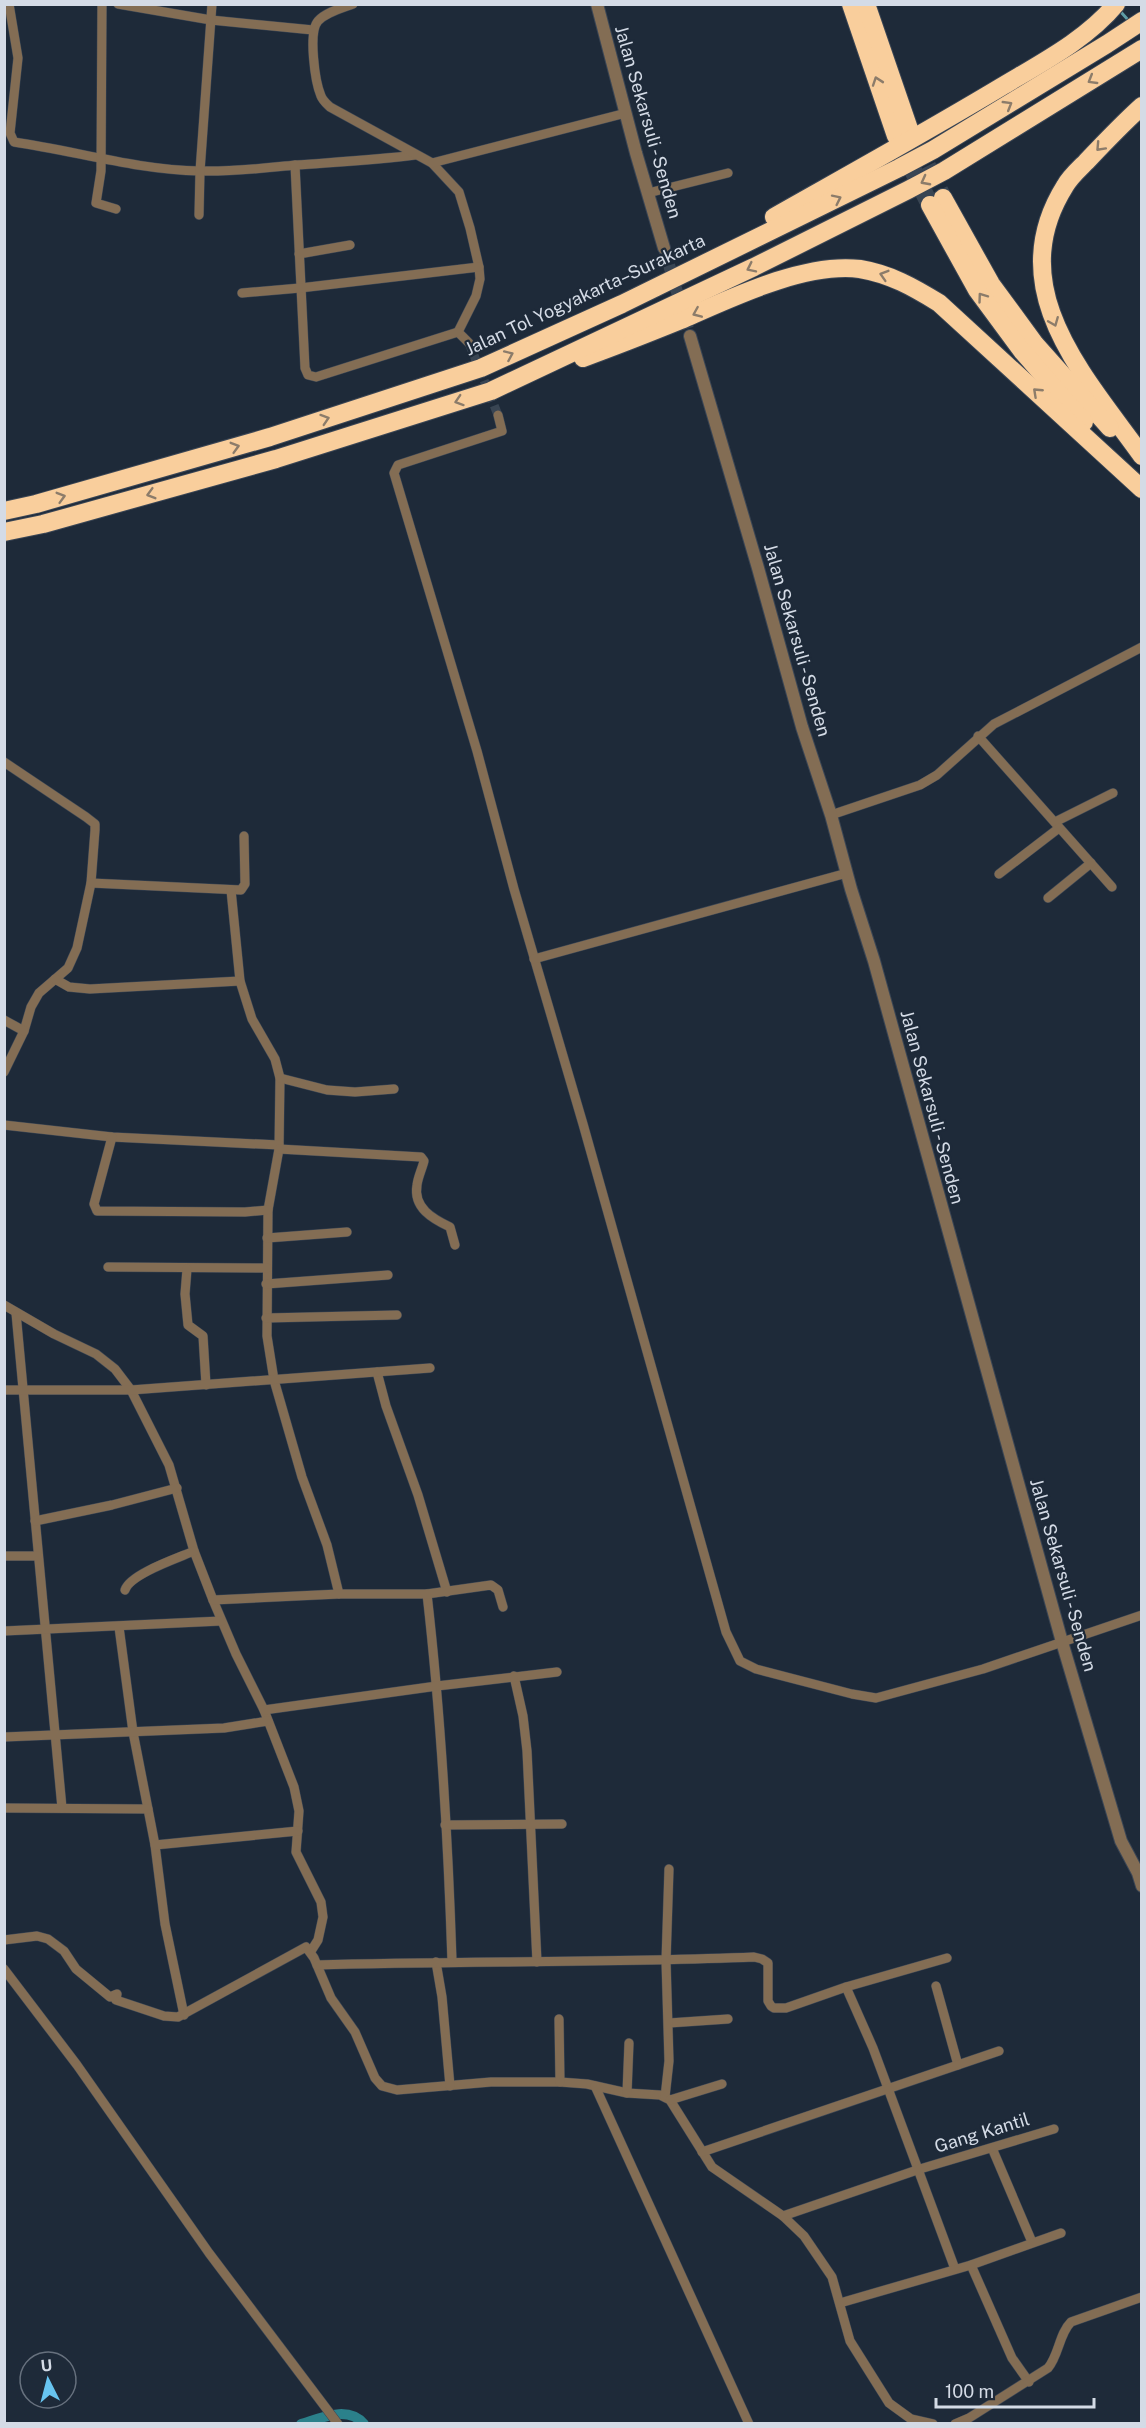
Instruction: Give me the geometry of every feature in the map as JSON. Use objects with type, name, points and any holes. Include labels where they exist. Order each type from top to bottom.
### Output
[{"type":"highway","points":[[851,4],[903,132],[866,4]]},
{"type":"highway","points":[[622,304],[924,133],[1055,55],[1104,19],[1116,4]]},
{"type":"highway","name":"Jalan Tol Yogyakarta–Surakarta","points":[[4,511],[36,504],[270,437],[481,368],[622,304],[933,150],[1142,21]]},
{"type":"highway","points":[[491,391],[754,267],[908,190],[944,171],[1142,49]]},
{"type":"highway","points":[[1142,106],[1066,183],[1049,213],[1042,247],[1042,287],[1052,320],[1067,351],[1142,456]]},
{"type":"highway","points":[[1142,464],[1035,344],[991,284],[936,201],[977,290],[1022,351],[1142,488]]},
{"type":"highway","points":[[4,532],[43,524],[276,459],[491,391],[631,341],[753,289],[815,271],[857,269],[883,274],[901,281],[939,303],[1142,488]]},
{"type":"street","points":[[9,4],[18,58],[10,127],[11,138],[14,142],[57,148],[101,159],[200,171],[367,161],[415,154]]},
{"type":"street","points":[[102,4],[101,159],[96,203],[116,209]]},
{"type":"street","points":[[118,4],[211,20],[313,30]]},
{"type":"street","points":[[199,215],[212,4]]},
{"type":"street","name":"Jalan Sekarsuli - Senden","points":[[597,4],[664,248]]},
{"type":"street","points":[[296,165],[300,288],[305,368],[308,375],[316,378],[458,332],[478,288],[479,267],[459,192],[432,163],[324,102],[317,80],[313,30],[319,19],[346,6]]},
{"type":"street","points":[[432,163],[626,113]]},
{"type":"street","points":[[648,193],[728,173]]},
{"type":"street","points":[[299,254],[350,245]]},
{"type":"street","points":[[242,292],[300,288],[479,267]]},
{"type":"street","points":[[458,332],[469,343]]},
{"type":"street","name":"Jalan Sekarsuli - Senden","points":[[690,336],[802,727],[831,815],[874,961],[1062,1642],[1121,1841],[1138,1873],[1142,1886]]},
{"type":"street","points":[[498,415],[502,431],[398,465],[394,473],[477,751],[726,1632],[740,1660],[756,1669],[784,1677],[867,1698],[876,1698],[983,1668],[1142,1615]]},
{"type":"street","points":[[831,815],[920,785],[937,775],[994,724],[1142,647]]},
{"type":"street","points":[[978,736],[1112,887]]},
{"type":"street","points":[[4,762],[94,824],[92,883],[77,948],[68,968],[39,993],[4,1072]]},
{"type":"street","points":[[999,874],[1057,825],[1113,793]]},
{"type":"street","points":[[92,883],[241,890],[245,884],[244,836]]},
{"type":"street","points":[[1048,898],[1091,863]]},
{"type":"street","points":[[534,959],[847,873]]},
{"type":"street","points":[[231,891],[240,981],[252,1019],[275,1059],[280,1078],[279,1147],[268,1210],[267,1238],[266,1318],[274,1380],[302,1477],[327,1545],[339,1594]]},
{"type":"street","points":[[55,979],[69,987],[90,989],[240,981]]},
{"type":"street","points":[[4,1020],[24,1031]]},
{"type":"street","points":[[280,1078],[327,1090],[355,1092],[394,1089]]},
{"type":"street","points":[[4,1125],[112,1137],[421,1156],[424,1161],[417,1186],[417,1197],[430,1217],[450,1227],[455,1245]]},
{"type":"street","points":[[112,1137],[94,1204],[97,1211],[245,1212],[268,1210]]},
{"type":"street","points":[[267,1238],[347,1232]]},
{"type":"street","points":[[108,1267],[267,1268]]},
{"type":"street","points":[[187,1269],[185,1294],[188,1326],[203,1336],[206,1385]]},
{"type":"street","points":[[267,1284],[388,1275]]},
{"type":"street","points":[[4,1305],[105,1360],[115,1369],[131,1390],[169,1465],[194,1551],[221,1621],[264,1710],[294,1786],[299,1811],[296,1844],[298,1858],[315,1886],[323,1917],[318,1940],[311,1951]]},
{"type":"street","points":[[16,1313],[62,1808]]},
{"type":"street","points":[[266,1318],[397,1315]]},
{"type":"street","points":[[4,1390],[131,1390],[430,1368]]},
{"type":"street","points":[[377,1372],[386,1407],[418,1495],[447,1592]]},
{"type":"street","points":[[35,1521],[126,1502],[177,1488]]},
{"type":"street","points":[[125,1590],[126,1585],[138,1576],[194,1551]]},
{"type":"street","points":[[4,1556],[38,1556]]},
{"type":"street","points":[[213,1599],[339,1594],[427,1594],[491,1585],[498,1590],[502,1607]]},
{"type":"street","points":[[427,1594],[437,1686],[452,1961]]},
{"type":"street","points":[[4,1630],[221,1621]]},
{"type":"street","points":[[119,1627],[133,1732],[155,1845],[165,1924],[184,2015]]},
{"type":"street","points":[[264,1710],[557,1672]]},
{"type":"street","points":[[514,1676],[526,1740],[537,1962]]},
{"type":"street","points":[[4,1737],[224,1728],[268,1721]]},
{"type":"street","points":[[4,1808],[148,1809]]},
{"type":"street","points":[[445,1825],[562,1824]]},
{"type":"street","points":[[155,1845],[298,1831]]},
{"type":"street","points":[[669,1869],[666,1961],[669,2023],[668,2098],[702,2152],[719,2173],[783,2216],[804,2236],[826,2267],[840,2303],[850,2341],[889,2403],[911,2419],[933,2424]]},
{"type":"street","points":[[4,1940],[37,1936],[48,1938],[64,1951],[76,1969],[110,1997],[117,1994],[116,2000],[164,2016],[178,2017],[306,1947],[311,1951],[331,1998],[355,2032],[371,2071],[382,2086],[397,2090],[491,2082],[560,2082],[668,2098],[722,2084]]},
{"type":"street","points":[[317,1965],[452,1961],[762,1959],[768,1964],[768,2001],[774,2008],[802,2003],[846,1987],[947,1958]]},
{"type":"street","points":[[436,1962],[442,1997],[450,2086]]},
{"type":"street","points":[[4,1969],[77,2065],[209,2253],[334,2423]]},
{"type":"street","points":[[936,1986],[958,2065]]},
{"type":"street","points":[[846,1987],[873,2048],[920,2169],[955,2269]]},
{"type":"street","points":[[559,2019],[560,2082]]},
{"type":"street","points":[[669,2023],[728,2019]]},
{"type":"street","points":[[627,2093],[629,2043]]},
{"type":"street","points":[[702,2152],[999,2051]]},
{"type":"street","points":[[596,2086],[749,2424]]},
{"type":"street","name":"Gang Kantil","points":[[783,2216],[920,2169],[1054,2129]]},
{"type":"street","points":[[992,2148],[1032,2242]]},
{"type":"street","points":[[840,2303],[971,2265],[1061,2233]]},
{"type":"street","points":[[971,2265],[1012,2358],[1029,2382]]},
{"type":"street","points":[[955,2424],[1040,2375],[1054,2361],[1065,2329],[1071,2322],[1142,2297]]},
{"type":"waterway","points":[[1120,11],[1129,21]]},
{"type":"waterway","points":[[301,2424],[326,2416],[342,2414],[358,2418],[364,2424]]},
{"type":"tunnel","points":[[896,136],[930,205]]},
{"type":"tunnel","points":[[915,142],[943,198]]},
{"type":"tunnel","points":[[664,248],[690,336]]},
{"type":"tunnel","points":[[469,343],[498,415]]}]
